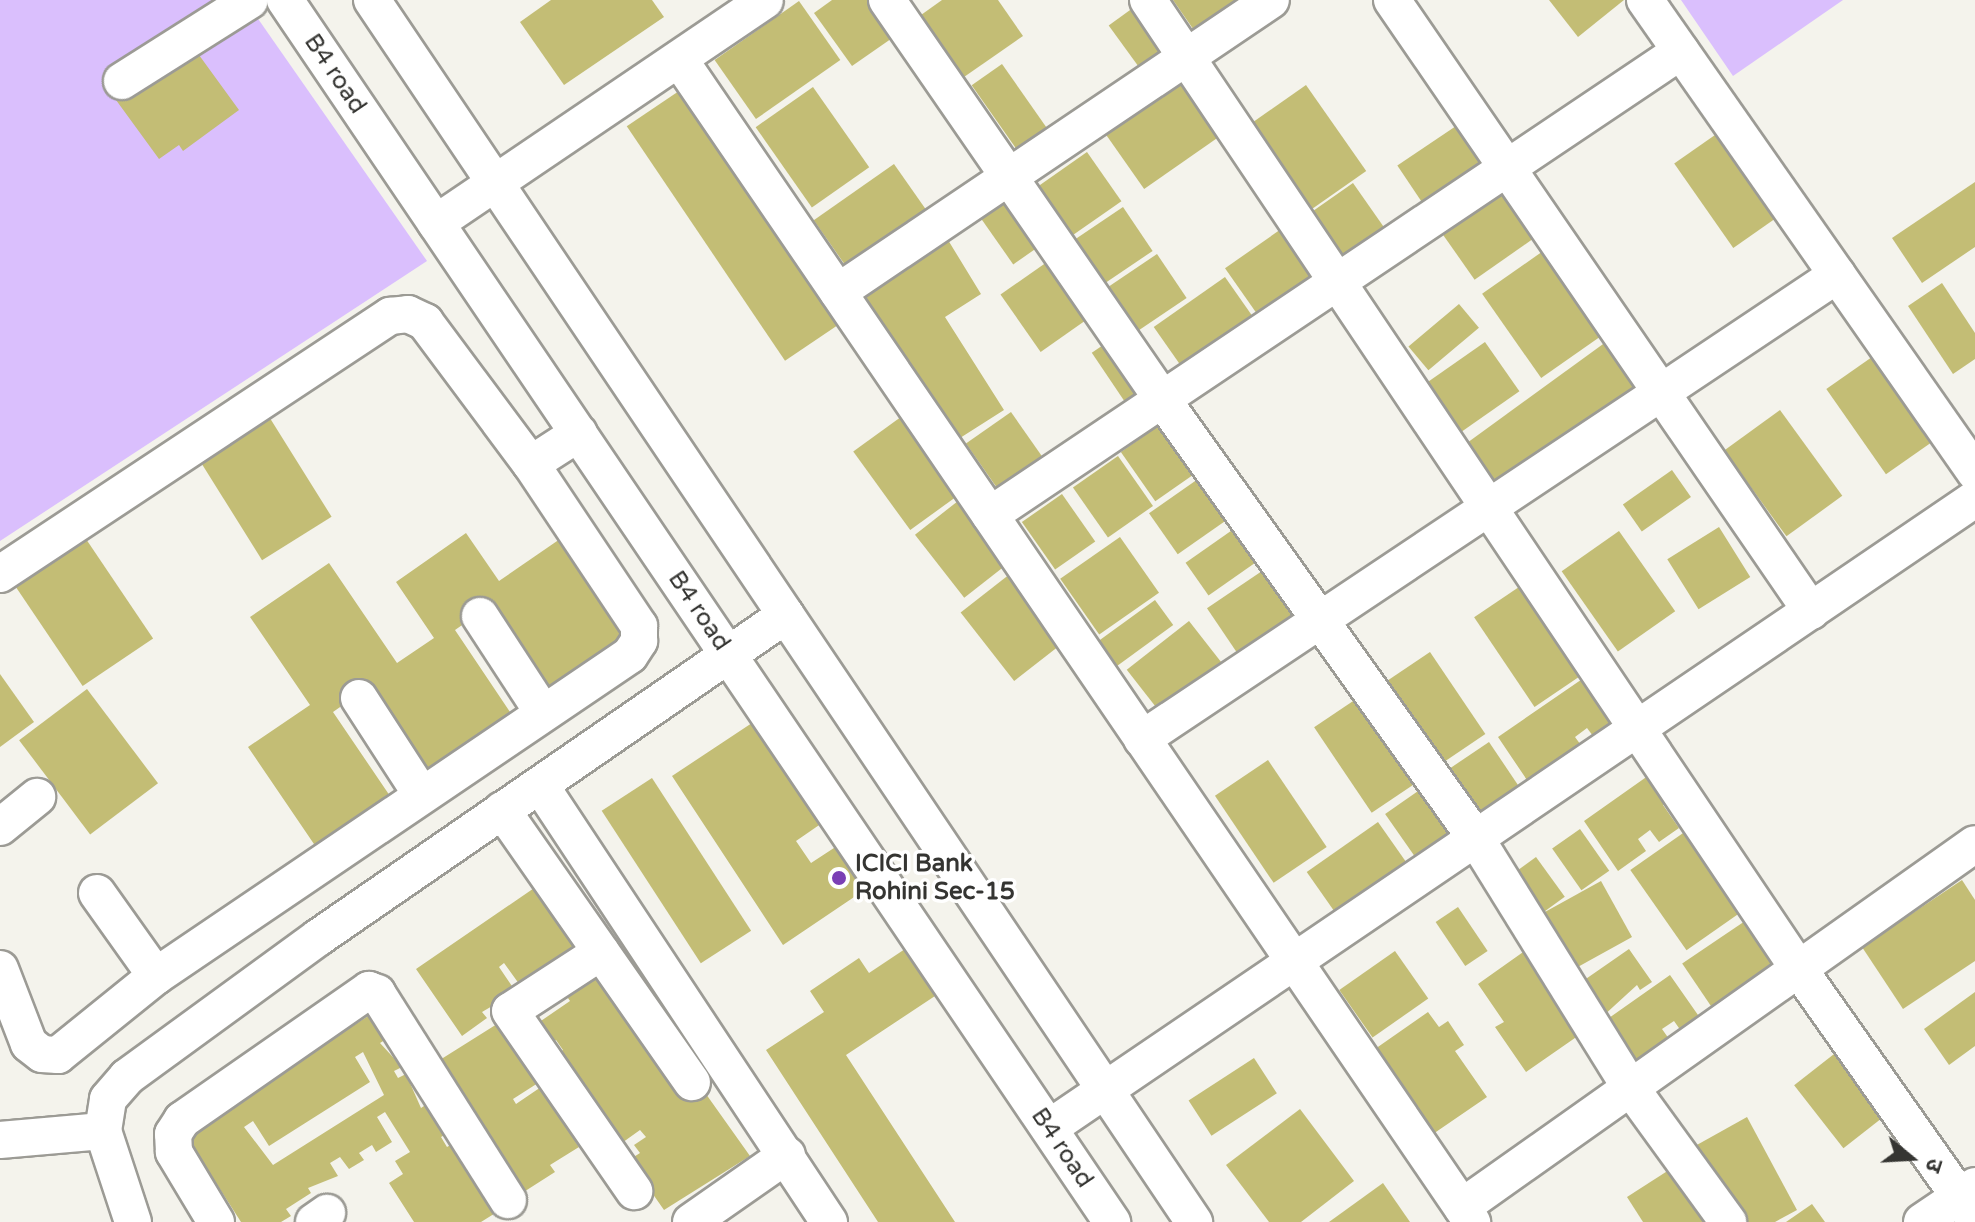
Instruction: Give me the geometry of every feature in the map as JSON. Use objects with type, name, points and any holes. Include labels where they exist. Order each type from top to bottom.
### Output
[{"type":"street","points":[[122,81],[250,0]]},
{"type":"street","name":"B4 road","points":[[285,0],[1112,1222]]},
{"type":"street","points":[[372,0],[1194,1222]]},
{"type":"street","points":[[436,223],[765,0]]},
{"type":"street","points":[[887,0],[1162,399],[1323,618],[1475,837],[1630,1087],[1728,1222]]},
{"type":"street","points":[[1148,0],[1798,968],[1970,1200],[1922,1222]]},
{"type":"street","points":[[838,292],[1271,0]]},
{"type":"street","points":[[1392,0],[1811,611]]},
{"type":"street","points":[[1645,0],[1975,472]]},
{"type":"street","points":[[990,515],[1681,51]]},
{"type":"street","points":[[679,59],[1467,1215],[1630,1087],[1975,844]]},
{"type":"street","points":[[1142,739],[1837,275]]},
{"type":"street","points":[[0,574],[390,316],[408,314],[425,322],[531,464],[639,626],[639,641],[630,655],[542,711],[156,976],[58,1055],[42,1054],[29,1044],[0,969]]},
{"type":"street","points":[[531,464],[579,433]]},
{"type":"street","points":[[1049,1128],[1975,499]]},
{"type":"street","points":[[133,1222],[103,1131],[108,1099],[127,1077],[319,937],[786,615]]},
{"type":"street","points":[[480,616],[542,711]]},
{"type":"street","points":[[359,698],[421,794]]},
{"type":"street","points":[[540,785],[829,1222]]},
{"type":"street","points":[[0,827],[37,797]]},
{"type":"street","points":[[502,810],[692,1082]]},
{"type":"street","points":[[285,888],[319,937]]},
{"type":"street","points":[[97,893],[156,976]]},
{"type":"street","points":[[601,952],[510,1011],[634,1191]]},
{"type":"street","points":[[216,1222],[174,1152],[173,1134],[182,1120],[369,990],[377,993],[508,1200]]},
{"type":"street","points":[[0,1140],[103,1131]]},
{"type":"street","points":[[691,1222],[787,1155]]},
{"type":"shaded area","points":[[0,0],[245,0],[427,261],[0,541]]},
{"type":"shaded area","points":[[1681,0],[1843,0],[1733,76]]},
{"type":"building","points":[[551,0],[652,0],[664,17],[564,85],[520,22]]},
{"type":"building","points":[[832,0],[875,0],[898,34],[852,66],[814,13]]},
{"type":"building","points":[[942,0],[998,0],[1023,36],[964,77],[921,15]]},
{"type":"building","points":[[1173,0],[1249,0],[1198,36]]},
{"type":"building","points":[[1549,0],[1624,0],[1578,37]]},
{"type":"building","points":[[799,1],[840,60],[756,119],[715,60]]},
{"type":"building","points":[[1137,5],[1172,54],[1144,74],[1109,26]]},
{"type":"building","points":[[191,44],[239,110],[183,151],[179,145],[159,159],[116,100]]},
{"type":"building","points":[[1002,64],[1050,133],[1020,154],[972,85]]},
{"type":"building","points":[[1186,78],[1224,133],[1144,189],[1106,134]]},
{"type":"building","points":[[1306,85],[1366,171],[1311,210],[1250,124]]},
{"type":"building","points":[[813,87],[869,167],[812,207],[756,127]]},
{"type":"building","points":[[679,91],[837,326],[785,361],[627,126]]},
{"type":"building","points":[[1462,122],[1492,167],[1428,210],[1397,166]]},
{"type":"building","points":[[1725,128],[1784,212],[1733,248],[1674,164]]},
{"type":"building","points":[[1087,152],[1121,201],[1072,236],[1038,186]]},
{"type":"building","points":[[894,164],[928,212],[848,269],[814,220]]},
{"type":"building","points":[[1975,182],[1975,247],[1922,283],[1892,238]]},
{"type":"building","points":[[1353,183],[1384,227],[1342,256],[1311,212]]},
{"type":"building","points":[[1508,188],[1540,234],[1475,280],[1442,234]]},
{"type":"building","points":[[1007,198],[1040,246],[1013,264],[980,217]]},
{"type":"building","points":[[1123,207],[1153,251],[1104,284],[1074,240]]},
{"type":"building","points":[[1284,227],[1322,281],[1263,322],[1225,268]]},
{"type":"building","points":[[948,240],[981,294],[945,317],[1004,410],[949,445],[857,298]]},
{"type":"building","points":[[1546,249],[1605,333],[1541,378],[1482,294]]},
{"type":"building","points":[[1157,254],[1187,298],[1134,333],[1105,289]]},
{"type":"building","points":[[1057,255],[1097,312],[1041,352],[1000,295]]},
{"type":"building","points":[[1225,277],[1257,322],[1185,372],[1154,327]]},
{"type":"building","points":[[1942,283],[1975,333],[1975,359],[1953,374],[1908,306]]},
{"type":"building","points":[[1459,304],[1479,328],[1428,370],[1408,346]]},
{"type":"building","points":[[1115,337],[1150,389],[1127,405],[1092,353]]},
{"type":"building","points":[[1610,339],[1644,385],[1495,493],[1461,447]]},
{"type":"building","points":[[1485,342],[1519,391],[1460,432],[1426,383]]},
{"type":"building","points":[[1882,350],[1942,435],[1886,474],[1826,389]]},
{"type":"building","points":[[1780,410],[1842,496],[1786,536],[1724,451]]},
{"type":"building","points":[[1011,412],[1046,462],[1001,494],[966,444]]},
{"type":"building","points":[[905,414],[962,492],[910,530],[853,452]]},
{"type":"building","points":[[268,415],[332,517],[262,560],[198,458]]},
{"type":"building","points":[[1161,424],[1195,473],[1155,501],[1121,452]]},
{"type":"building","points":[[1118,456],[1153,506],[1108,538],[1073,488]]},
{"type":"building","points":[[1672,470],[1691,497],[1642,531],[1623,504]]},
{"type":"building","points":[[1208,472],[1237,513],[1178,554],[1149,513]]},
{"type":"building","points":[[967,494],[1016,557],[964,598],[915,535]]},
{"type":"building","points":[[1062,494],[1095,542],[1055,570],[1022,522]]},
{"type":"building","points":[[1238,526],[1261,559],[1209,595],[1186,563]]},
{"type":"building","points":[[1719,527],[1750,577],[1699,609],[1667,559]]},
{"type":"building","points":[[1619,531],[1675,611],[1618,651],[1562,571]]},
{"type":"building","points":[[466,533],[499,581],[560,539],[630,643],[554,696],[491,605],[455,630],[516,721],[432,779],[370,686],[333,712],[390,796],[316,847],[248,747],[310,705],[250,617],[329,563],[397,663],[434,638],[396,582]]},
{"type":"building","points":[[1120,537],[1159,593],[1099,635],[1060,579]]},
{"type":"building","points":[[86,539],[153,638],[83,686],[16,587]]},
{"type":"building","points":[[1265,569],[1296,615],[1238,654],[1207,608]]},
{"type":"building","points":[[1015,570],[1069,639],[1014,681],[961,612]]},
{"type":"building","points":[[1528,581],[1588,671],[1535,707],[1474,617]]},
{"type":"building","points":[[1155,600],[1173,625],[1115,667],[1097,642]]},
{"type":"building","points":[[1189,621],[1227,669],[1164,718],[1127,670]]},
{"type":"building","points":[[1430,652],[1485,734],[1439,765],[1384,683]]},
{"type":"building","points":[[1591,673],[1626,724],[1599,744],[1587,728],[1575,737],[1586,752],[1533,789],[1498,737]]},
{"type":"building","points":[[0,674],[34,722],[0,747]]},
{"type":"building","points":[[87,689],[158,783],[90,834],[19,740]]},
{"type":"building","points":[[1368,691],[1426,776],[1372,813],[1314,727]]},
{"type":"building","points":[[758,719],[825,821],[796,841],[811,863],[837,846],[866,889],[783,945],[672,776]]},
{"type":"building","points":[[1489,742],[1524,793],[1478,824],[1443,773]]},
{"type":"building","points":[[1268,760],[1327,847],[1274,883],[1215,796]]},
{"type":"building","points":[[1652,773],[1670,800],[1663,805],[1679,828],[1659,842],[1650,830],[1638,839],[1646,851],[1618,871],[1584,821]]},
{"type":"building","points":[[652,778],[751,931],[701,963],[602,811]]},
{"type":"building","points":[[1431,782],[1465,831],[1420,863],[1385,814]]},
{"type":"building","points":[[1378,822],[1410,868],[1339,918],[1307,872]]},
{"type":"building","points":[[1580,829],[1609,871],[1581,890],[1552,849]]},
{"type":"building","points":[[1686,831],[1742,911],[1687,950],[1630,870]]},
{"type":"building","points":[[1536,857],[1565,897],[1537,917],[1508,877]]},
{"type":"building","points":[[1962,880],[1975,900],[1975,961],[1903,1009],[1862,947]]},
{"type":"building","points":[[1601,881],[1632,937],[1566,973],[1535,917]]},
{"type":"building","points":[[540,884],[582,946],[522,988],[504,963],[499,967],[516,992],[482,1012],[487,1018],[462,1036],[416,969]]},
{"type":"building","points":[[1458,907],[1488,951],[1465,966],[1436,922]]},
{"type":"building","points":[[1751,917],[1786,968],[1717,1015],[1682,963]]},
{"type":"building","points":[[1529,948],[1556,989],[1550,993],[1585,1031],[1526,1072],[1495,1027],[1504,1022],[1478,984]]},
{"type":"building","points":[[905,949],[935,996],[846,1055],[955,1222],[878,1222],[766,1050],[824,1012],[810,991],[859,958],[869,973]]},
{"type":"building","points":[[1629,949],[1652,982],[1640,990],[1637,985],[1602,1017],[1580,983]]},
{"type":"building","points":[[1395,951],[1428,999],[1373,1038],[1339,990]]},
{"type":"building","points":[[601,965],[701,1087],[750,1156],[664,1210],[629,1160],[640,1153],[634,1145],[646,1137],[640,1130],[619,1145],[582,1092],[587,1088],[559,1053],[563,1050],[556,1040],[549,1045],[535,1025],[570,1001],[564,992]]},
{"type":"building","points":[[1670,975],[1705,1025],[1686,1038],[1674,1021],[1662,1029],[1674,1046],[1634,1075],[1599,1025]]},
{"type":"building","points":[[1975,992],[1975,1046],[1949,1065],[1924,1029]]},
{"type":"building","points":[[1428,1012],[1439,1027],[1448,1021],[1464,1045],[1455,1051],[1487,1097],[1433,1134],[1375,1049]]},
{"type":"building","points":[[373,1013],[388,1038],[380,1043],[402,1067],[394,1071],[398,1078],[406,1074],[421,1108],[427,1104],[446,1134],[441,1137],[447,1147],[454,1143],[497,1212],[481,1222],[414,1222],[389,1183],[403,1174],[395,1161],[410,1152],[385,1112],[377,1117],[392,1142],[376,1152],[372,1145],[359,1153],[364,1160],[349,1169],[340,1157],[330,1163],[338,1176],[308,1188],[311,1193],[286,1209],[291,1216],[281,1222],[241,1222],[184,1133]],"holes":[[[363,1052],[384,1095],[273,1165],[244,1127],[253,1121],[269,1146],[370,1082],[355,1057]]]},
{"type":"building","points":[[505,1019],[523,1046],[515,1051],[521,1061],[529,1056],[538,1083],[513,1099],[516,1104],[541,1087],[547,1096],[552,1093],[563,1110],[559,1113],[581,1138],[575,1141],[579,1147],[550,1165],[555,1172],[519,1195],[435,1063]]},
{"type":"building","points":[[1843,1047],[1892,1110],[1843,1148],[1794,1085]]},
{"type":"building","points":[[1254,1058],[1277,1093],[1211,1136],[1189,1100]]},
{"type":"building","points":[[1300,1109],[1354,1181],[1301,1222],[1269,1222],[1226,1165]]},
{"type":"building","points":[[1747,1117],[1797,1210],[1775,1222],[1737,1222],[1695,1146]]},
{"type":"building","points":[[1683,1161],[1722,1222],[1643,1222],[1627,1197]]},
{"type":"building","points":[[1383,1183],[1410,1222],[1329,1222]]},
{"type":"building","points":[[1812,1204],[1825,1222],[1786,1222]]},
{"type":"place","name":"ICICI Bank Rohini Sec-15","points":[[839,878]]}]
